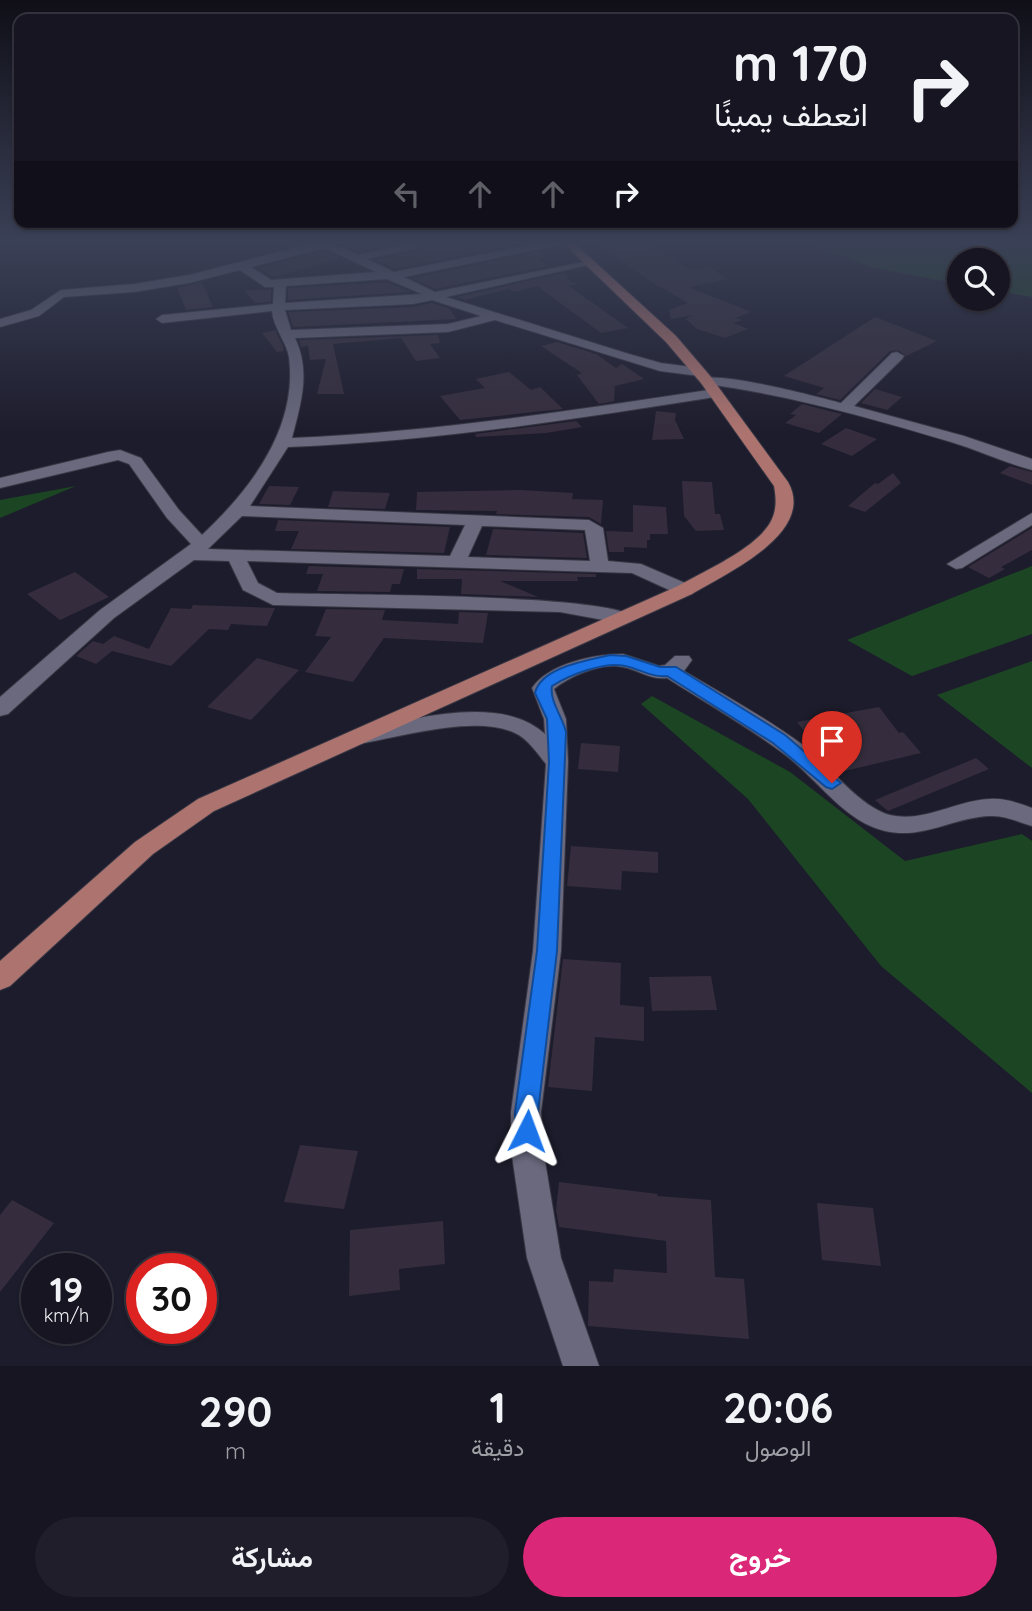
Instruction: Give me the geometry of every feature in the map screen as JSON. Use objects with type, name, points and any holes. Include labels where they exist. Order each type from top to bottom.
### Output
[{"type":"main road","points":[[0,978],[144,848],[206,805],[685,590],[754,550],[770,535],[781,519],[785,502],[782,486],[707,382],[671,339],[636,306]]},
{"type":"street","points":[[0,323],[35,313],[45,306]]},
{"type":"street","points":[[162,319],[311,306]]},
{"type":"street","points":[[458,306],[490,318],[707,382],[765,388],[844,408],[1006,454],[1032,465]]},
{"type":"street","points":[[0,709],[107,614],[195,549],[238,511],[283,443],[298,384],[297,362],[278,307]]},
{"type":"street","points":[[287,334],[448,328],[490,318]]},
{"type":"street","points":[[844,408],[897,356]]},
{"type":"street","points":[[283,443],[332,441],[552,418],[707,382]]},
{"type":"street","points":[[1006,454],[1032,451]]},
{"type":"street","points":[[0,483],[108,457],[128,457],[135,461],[195,549],[235,555],[635,568],[685,590]]},
{"type":"street","points":[[238,511],[589,525],[594,528],[600,566]]},
{"type":"street","points":[[956,564],[1032,518]]},
{"type":"street","points":[[457,562],[476,520]]},
{"type":"street","points":[[235,555],[250,586],[280,600],[560,606],[625,618]]},
{"type":"street","points":[[581,1366],[544,1258],[527,1149],[526,1112],[547,951],[557,762],[555,719],[543,693],[549,680],[610,660],[626,661],[659,672],[676,666],[816,767],[866,813],[886,823],[918,824],[984,806],[1004,807],[1032,817]]},
{"type":"street","points":[[357,737],[471,719],[492,719],[524,729],[557,762]]},
{"type":"green space","points":[[76,486],[0,518],[0,500]]},
{"type":"green space","points":[[1032,566],[1032,634],[912,676],[847,640]]},
{"type":"green space","points":[[1032,661],[1032,768],[937,695]]},
{"type":"green space","points":[[652,696],[790,772],[905,861],[1022,834],[1032,841],[1032,1093],[881,966],[748,799],[641,704]]},
{"type":"building","points":[[184,306],[213,307],[186,310]]},
{"type":"building","points":[[440,306],[450,309],[456,319],[293,327],[288,312]]},
{"type":"building","points":[[564,306],[597,306],[628,328],[601,333]]},
{"type":"building","points":[[681,306],[735,306],[751,312],[735,318],[742,320],[733,323],[748,329],[725,338],[697,329],[686,319],[693,315],[671,319],[669,310]]},
{"type":"building","points":[[875,317],[937,341],[906,356],[898,350],[890,351],[840,400],[816,394],[824,388],[784,376]]},
{"type":"building","points":[[275,330],[284,351],[277,352],[262,333]]},
{"type":"building","points":[[438,335],[440,343],[430,344],[440,358],[416,361],[401,338],[333,344],[344,394],[317,394],[326,359],[310,360],[308,346],[301,347],[299,340]]},
{"type":"building","points":[[557,342],[596,354],[616,368],[622,364],[644,379],[615,386],[614,401],[599,404],[577,375],[582,373],[541,346]]},
{"type":"building","points":[[509,372],[531,390],[540,387],[563,409],[460,420],[440,396],[485,388],[476,379]]},
{"type":"building","points":[[875,389],[902,397],[887,410],[861,403]]},
{"type":"building","points":[[802,404],[842,414],[819,433],[785,423],[796,415],[790,414]]},
{"type":"building","points":[[656,411],[676,413],[675,420],[684,439],[652,440]]},
{"type":"building","points":[[576,421],[582,427],[546,433],[476,437],[475,434]]},
{"type":"building","points":[[846,428],[877,439],[852,456],[821,444]]},
{"type":"building","points":[[1010,466],[1032,472],[1032,485],[1000,473]]},
{"type":"building","points":[[893,473],[901,483],[865,512],[848,506],[875,483],[878,484]]},
{"type":"building","points":[[682,481],[712,482],[715,514],[720,514],[724,530],[696,531],[684,516]]},
{"type":"building","points":[[269,486],[299,487],[290,505],[259,504]]},
{"type":"building","points":[[520,490],[573,493],[572,499],[603,500],[601,524],[589,517],[496,514],[497,511],[416,510],[417,492]]},
{"type":"building","points":[[333,491],[390,493],[385,509],[328,507]]},
{"type":"building","points":[[633,505],[666,507],[668,534],[650,534],[647,548],[624,547],[624,552],[609,552],[606,531],[633,532]]},
{"type":"building","points":[[278,520],[450,527],[444,553],[291,549],[299,531],[275,531]]},
{"type":"building","points":[[1032,528],[1032,550],[1001,567],[1005,569],[989,578],[968,567]]},
{"type":"building","points":[[493,529],[583,533],[587,558],[486,555]]},
{"type":"building","points":[[309,566],[404,569],[400,584],[392,584],[390,592],[317,591],[323,574],[306,574]]},
{"type":"building","points":[[417,569],[596,574],[596,577],[577,577],[578,581],[500,581],[538,597],[461,594],[462,579],[417,579]]},
{"type":"building","points":[[75,572],[109,597],[60,620],[27,594]]},
{"type":"building","points":[[193,605],[275,608],[267,626],[231,624],[228,630],[209,629],[171,666],[112,651],[96,664],[76,656],[93,641],[103,644],[114,636],[149,649],[171,608],[191,609]]},
{"type":"building","points":[[326,609],[385,610],[382,620],[458,624],[459,612],[488,613],[483,643],[384,638],[353,682],[305,672],[331,637],[315,636]]},
{"type":"building","points":[[257,658],[299,670],[251,720],[207,707]]},
{"type":"building","points":[[879,707],[899,733],[903,732],[921,753],[836,773],[797,722]]},
{"type":"building","points":[[581,743],[620,746],[618,772],[578,769]]},
{"type":"building","points":[[976,758],[989,769],[888,811],[875,800]]},
{"type":"building","points":[[571,846],[658,852],[658,873],[622,871],[621,890],[567,886]]},
{"type":"building","points":[[563,959],[621,963],[620,1005],[644,1007],[644,1041],[595,1037],[592,1091],[548,1087]]},
{"type":"building","points":[[711,976],[717,1010],[652,1011],[649,977]]},
{"type":"building","points":[[300,1145],[358,1151],[344,1209],[284,1202]]},
{"type":"building","points":[[559,1182],[658,1194],[657,1196],[711,1200],[715,1277],[744,1279],[749,1339],[588,1326],[589,1281],[613,1282],[614,1269],[667,1273],[666,1241],[559,1227],[556,1210]]},
{"type":"building","points":[[12,1200],[54,1223],[31,1253],[21,1253],[21,1265],[0,1292],[0,1215]]},
{"type":"building","points":[[817,1203],[873,1208],[881,1266],[822,1260]]},
{"type":"building","points":[[443,1221],[445,1264],[399,1269],[400,1290],[349,1296],[350,1230]]},
{"type":"route","points":[[527,1131],[526,1112],[547,951],[557,762],[558,732],[543,693],[545,684],[554,677],[610,660],[626,661],[659,672],[670,671],[779,739],[832,783]]}]
